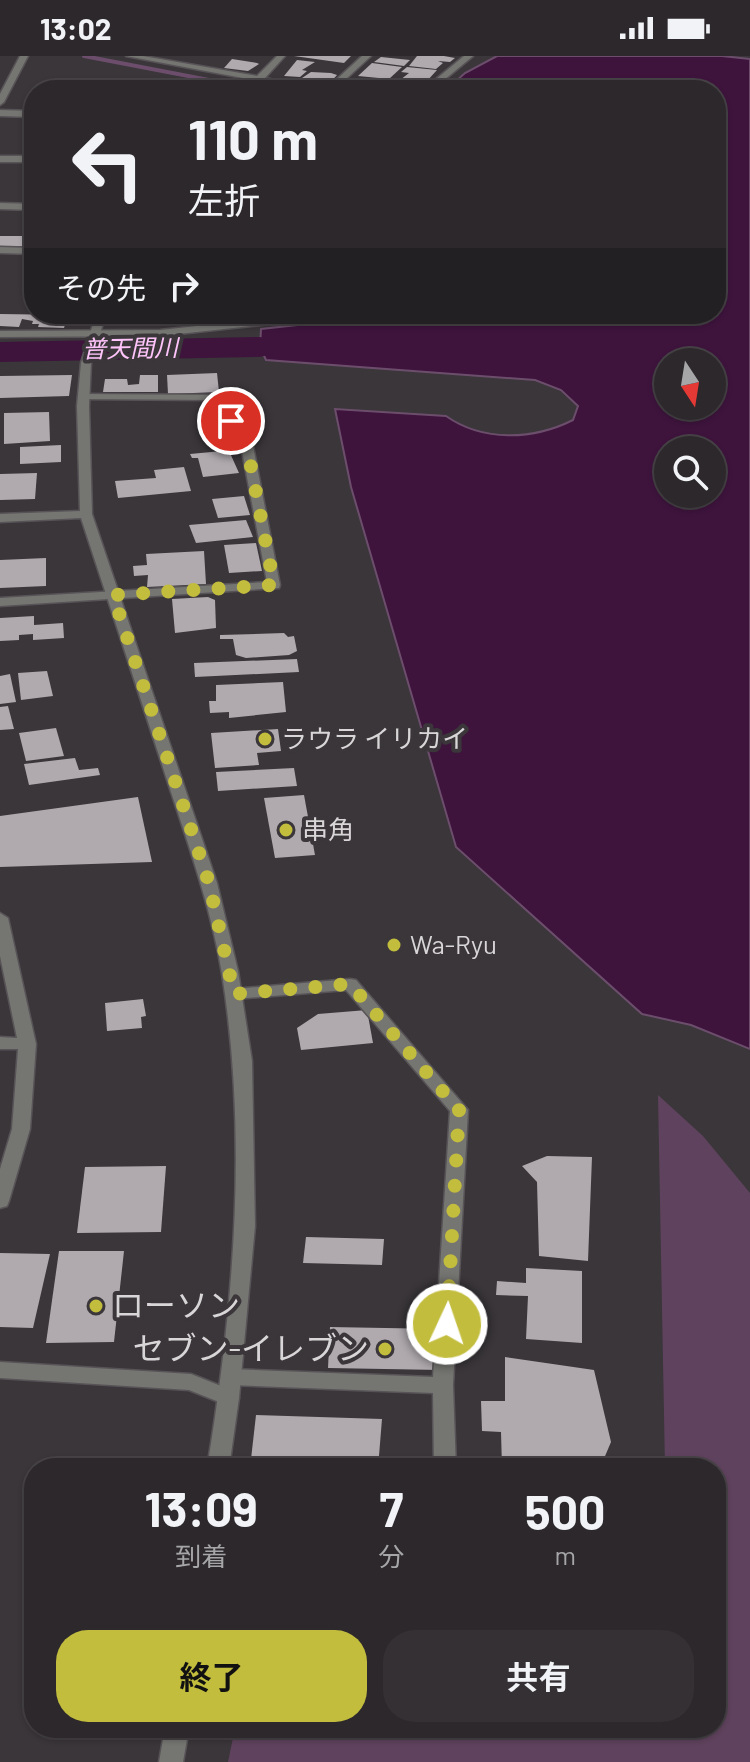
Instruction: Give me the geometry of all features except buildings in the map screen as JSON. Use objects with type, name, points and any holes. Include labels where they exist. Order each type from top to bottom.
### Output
[{"type":"street","points":[[0,102],[24,56]]},
{"type":"street","points":[[130,56],[265,80]]},
{"type":"street","points":[[179,64],[189,56]]},
{"type":"street","points":[[259,79],[281,56]]},
{"type":"street","points":[[340,80],[367,56]]},
{"type":"street","points":[[439,80],[469,56]]},
{"type":"street","points":[[0,73],[15,73]]},
{"type":"street","points":[[0,113],[24,114]]},
{"type":"street","points":[[0,159],[24,159]]},
{"type":"street","points":[[0,206],[24,207]]},
{"type":"street","points":[[0,250],[24,251]]},
{"type":"street","points":[[97,324],[86,363],[86,514],[209,883],[234,994],[243,1061],[245,1226],[230,1388],[220,1458]]},
{"type":"street","points":[[0,334],[160,333],[242,324]]},
{"type":"street","points":[[0,602],[274,585],[247,446],[216,397],[84,397]]},
{"type":"street","points":[[0,518],[86,514]]},
{"type":"street","points":[[0,918],[27,1044],[21,1129],[2,1188]]},
{"type":"street","points":[[234,994],[350,984],[459,1110],[443,1385],[445,1458]]},
{"type":"street","points":[[0,1043],[27,1044]]},
{"type":"street","points":[[0,1370],[191,1382],[230,1388],[443,1385]]},
{"type":"street","points":[[171,1762],[175,1738]]},
{"type":"shaded area","points":[[497,56],[722,56],[750,59],[750,1049],[691,1025],[642,1014],[456,847],[351,487],[335,409],[446,416],[476,430],[508,435],[558,427],[573,420],[578,406],[561,390],[535,380],[266,360],[260,347],[261,329],[307,324],[726,324],[726,80],[457,80]]},
{"type":"shaded area","points":[[658,1095],[703,1136],[750,1193],[750,1762],[228,1762],[233,1738],[726,1738],[726,1458],[665,1458]]},
{"type":"waterway","points":[[84,56],[209,80]]},
{"type":"waterway","name":"普天間川","points":[[0,352],[260,347]]},
{"type":"place","name":"ラウラ イリカイ","points":[[265,739]]},
{"type":"place","name":"串角","points":[[286,830]]},
{"type":"place","name":"Wa-Ryu","points":[[394,945]]},
{"type":"place","name":"ローソン","points":[[96,1306]]},
{"type":"place","name":"セブン-イレブン","points":[[385,1349]]},
{"type":"route","points":[[231,421],[247,446],[274,585],[113,595],[209,883],[234,994],[350,984],[459,1110],[447,1324]]}]
